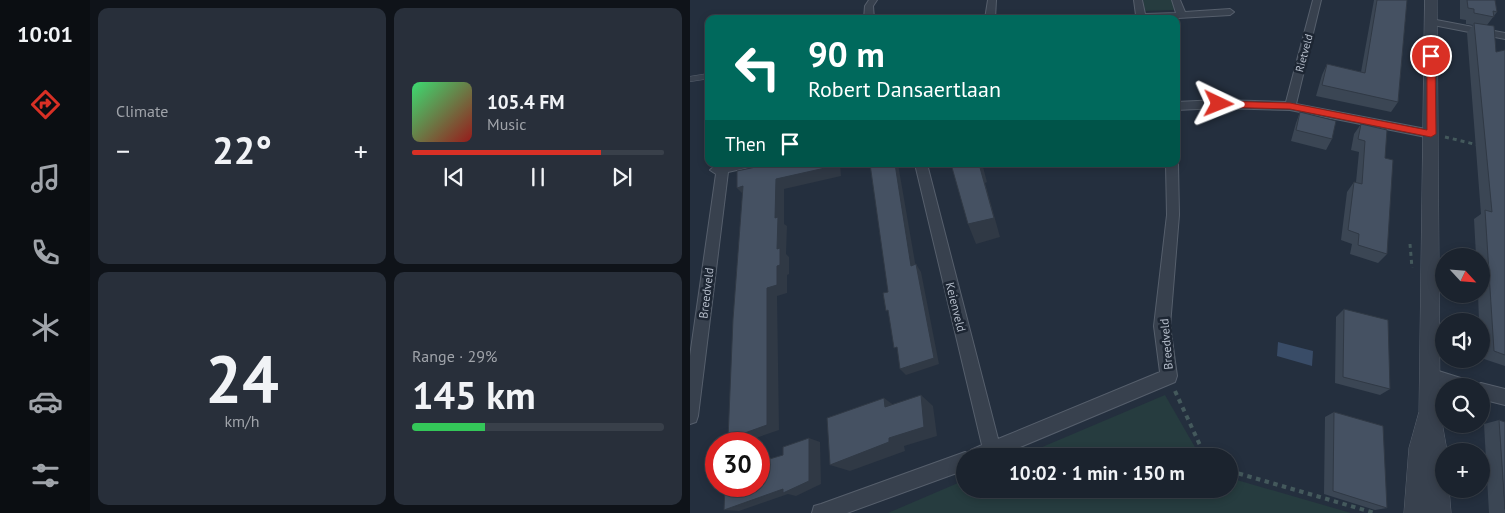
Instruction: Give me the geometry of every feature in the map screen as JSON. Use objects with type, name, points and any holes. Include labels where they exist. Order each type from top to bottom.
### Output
[{"type":"street","points":[[869,15],[869,6],[873,0]]},
{"type":"street","points":[[990,15],[992,0]]},
{"type":"street","points":[[1138,0],[1140,15]]},
{"type":"street","points":[[1176,0],[1180,15],[1230,12]]},
{"type":"street","name":"Rietveld","points":[[1290,106],[1317,0]]},
{"type":"street","points":[[1431,0],[1429,410],[1436,454],[1439,513]]},
{"type":"street","points":[[1431,22],[1505,36]]},
{"type":"street","points":[[1180,106],[1219,104],[1290,106],[1431,134]]},
{"type":"street","name":"Breedveld","points":[[690,416],[721,167]]},
{"type":"street","name":"Keienveld","points":[[922,167],[991,448]]},
{"type":"street","name":"Breedveld","points":[[999,448],[1169,376],[1162,326],[1173,215],[1172,167]]},
{"type":"street","points":[[1429,376],[1435,378]]},
{"type":"street","points":[[1490,393],[1505,396]]},
{"type":"street","points":[[1416,513],[1420,448],[1429,410]]},
{"type":"street","points":[[821,513],[956,463]]},
{"type":"lane","points":[[690,79],[705,77]]},
{"type":"path","points":[[1431,134],[1480,146]]},
{"type":"path","points":[[1169,376],[1201,448]]},
{"type":"path","points":[[1238,473],[1375,513]]},
{"type":"green space","points":[[1143,0],[1172,0],[1174,10],[1145,11]]},
{"type":"green space","points":[[1165,395],[1195,448],[1040,448]]},
{"type":"green space","points":[[1238,480],[1351,513],[888,513],[956,484],[956,498],[1238,498]]},
{"type":"water","points":[[1278,342],[1313,351],[1312,366],[1277,356]]},
{"type":"building","points":[[1377,0],[1407,0],[1398,102],[1322,85],[1327,64],[1365,73]]},
{"type":"building","points":[[1467,0],[1495,0],[1497,12],[1493,11],[1494,17],[1474,13],[1474,9],[1468,8]]},
{"type":"building","points":[[1474,23],[1494,26],[1496,52],[1505,50],[1505,355],[1494,351],[1490,288],[1490,248],[1487,248],[1485,210],[1492,212]]},
{"type":"building","points":[[1300,112],[1336,121],[1332,139],[1296,130]]},
{"type":"building","points":[[1361,124],[1387,130],[1385,158],[1393,160],[1387,254],[1358,245],[1359,234],[1348,230],[1354,182],[1362,184],[1365,141],[1358,139]]},
{"type":"building","points":[[756,167],[830,167],[776,179],[775,218],[778,217],[777,249],[780,248],[780,265],[777,266],[777,285],[767,288],[767,425],[748,432],[728,432],[733,319],[743,186],[737,188],[737,171]]},
{"type":"building","points":[[870,167],[895,167],[911,266],[916,264],[934,358],[900,369],[897,347],[894,348],[888,310],[886,311],[883,293],[888,292]]},
{"type":"building","points":[[952,167],[980,167],[994,218],[968,224]]},
{"type":"building","points":[[1344,309],[1388,320],[1390,389],[1343,377]]},
{"type":"building","points":[[921,395],[924,427],[889,438],[889,442],[830,465],[827,418],[884,398],[885,407]]},
{"type":"building","points":[[1334,412],[1383,426],[1387,508],[1333,491]]},
{"type":"building","points":[[1499,420],[1505,422],[1505,509]]},
{"type":"building","points":[[809,438],[809,481],[783,493],[783,489],[770,494],[770,459],[783,455],[783,447]]},
{"type":"building","points":[[725,497],[761,497],[724,510]]},
{"type":"route","points":[[1219,104],[1290,106],[1431,134],[1431,56]]}]
